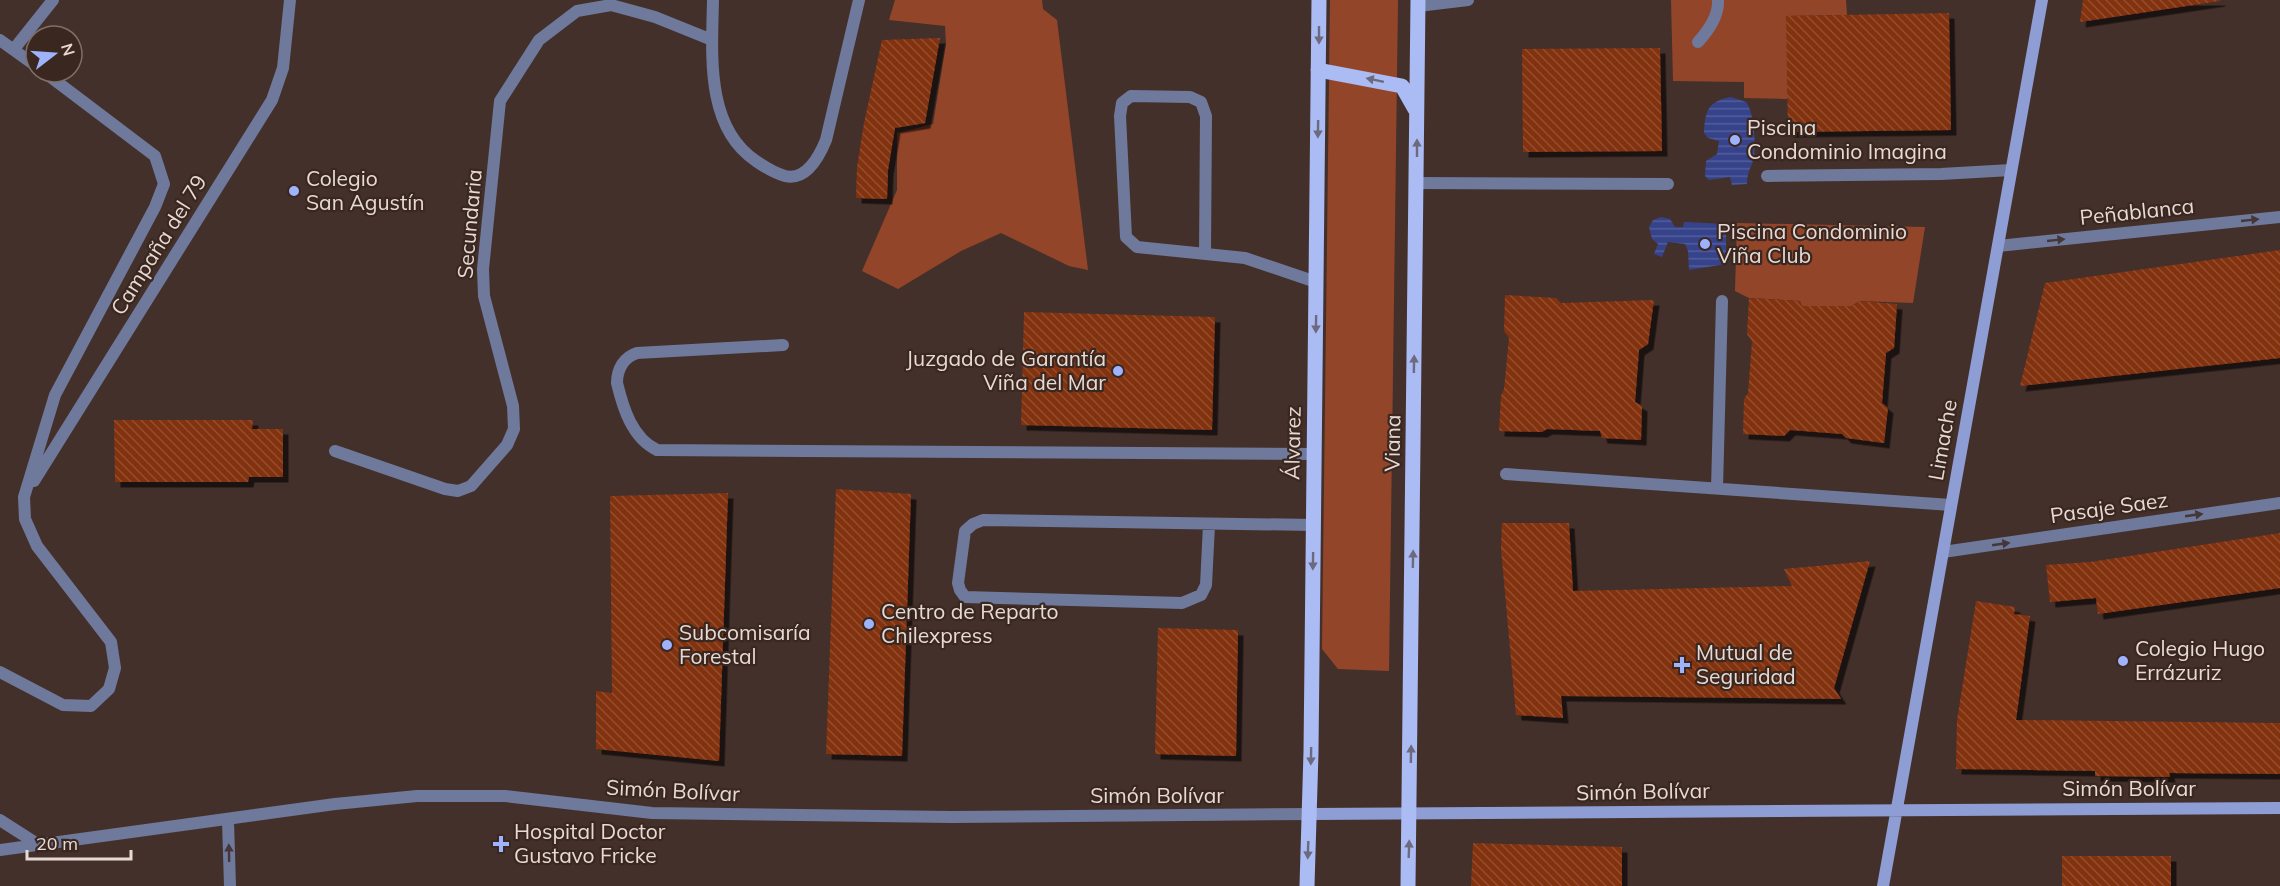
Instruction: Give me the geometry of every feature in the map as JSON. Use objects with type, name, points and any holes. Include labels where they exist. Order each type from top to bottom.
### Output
[{"type":"main road","name":"Álvarez","points":[[1307,886],[1310,814],[1319,0]]},
{"type":"main road","name":"Limache","points":[[1883,886],[2042,0]]},
{"type":"main road","name":"Viana","points":[[1408,886],[1418,3]]},
{"type":"main road","points":[[1318,70],[1402,86],[1417,112]]},
{"type":"main road","name":"Simón Bolívar","points":[[1310,814],[2280,808]]},
{"type":"street","points":[[14,49],[52,0]]},
{"type":"street","name":"Campaña del 79","points":[[24,497],[272,100],[283,69],[290,0]]},
{"type":"street","points":[[713,0],[714,85],[723,116],[734,140],[751,158],[775,173],[788,177],[799,176],[811,166],[826,140],[859,0]]},
{"type":"street","points":[[1418,3],[1468,0]]},
{"type":"street","points":[[1698,42],[1709,30],[1719,8],[1718,0]]},
{"type":"street","name":"Secundaria","points":[[335,451],[445,489],[458,491],[471,486],[507,445],[514,429],[513,406],[484,296],[483,269],[500,101],[539,40],[577,11],[611,6],[655,17],[712,40]]},
{"type":"street","points":[[0,40],[24,57]]},
{"type":"street","name":"Campaña del 79","points":[[0,672],[63,705],[91,706],[109,689],[115,668],[111,642],[37,546],[25,519],[24,497],[56,395],[155,207],[164,184],[155,156],[60,84]]},
{"type":"street","points":[[1205,253],[1206,116],[1201,102],[1190,97],[1131,96],[1122,104],[1120,116],[1126,237],[1137,247],[1245,258],[1316,282]]},
{"type":"street","points":[[1767,176],[1941,174],[2011,170]]},
{"type":"street","points":[[1416,183],[1668,184]]},
{"type":"street","name":"Peñablanca","points":[[1998,246],[2280,217]]},
{"type":"street","points":[[1717,488],[1722,301]]},
{"type":"street","points":[[783,345],[630,355],[623,362],[616,383],[630,423],[648,445],[657,450],[1314,454]]},
{"type":"street","points":[[1506,474],[1952,505]]},
{"type":"street","name":"Pasaje Saez","points":[[1943,552],[2280,503]]},
{"type":"street","points":[[1209,525],[1206,585],[1201,595],[1182,603],[965,597],[958,583],[965,531],[973,524],[983,520],[1313,525]]},
{"type":"street","name":"Simón Bolívar","points":[[0,850],[335,804],[417,796],[505,796],[652,813],[952,817],[1310,814]]},
{"type":"street","points":[[0,820],[39,845]]},
{"type":"street","points":[[228,820],[230,886]]},
{"type":"shaded area","points":[[895,0],[1042,0],[1043,9],[1057,20],[1088,270],[1069,266],[1001,233],[961,251],[898,289],[862,271],[897,190],[897,133],[933,124],[946,44],[945,26],[889,20]]},
{"type":"shaded area","points":[[1330,0],[1398,0],[1389,671],[1338,669],[1322,649]]},
{"type":"shaded area","points":[[1671,0],[1846,0],[1847,15],[1787,16],[1788,99],[1744,98],[1744,82],[1673,81]]},
{"type":"shaded area","points":[[1737,223],[1925,227],[1913,303],[1859,301],[1852,306],[1802,306],[1800,301],[1749,298],[1735,291]]},
{"type":"water","name":"Piscina Condominio Imagina","points":[[1731,97],[1746,102],[1753,120],[1755,150],[1747,184],[1732,185],[1730,177],[1709,180],[1705,176],[1706,161],[1717,154],[1719,141],[1708,138],[1704,133],[1705,119],[1713,104]]},
{"type":"water","name":"Piscina Condominio Viña Club","points":[[1661,217],[1670,219],[1675,227],[1683,227],[1684,222],[1726,224],[1726,264],[1689,270],[1688,251],[1685,244],[1668,242],[1662,257],[1654,254],[1658,244],[1652,239],[1649,227],[1653,220]]},
{"type":"building","points":[[2083,0],[2220,0],[2220,1],[2080,22]]},
{"type":"building","points":[[1949,13],[1951,130],[1788,132],[1786,16]]},
{"type":"building","points":[[940,38],[925,123],[895,128],[888,170],[887,199],[856,198],[857,167],[864,123],[882,40]]},
{"type":"building","points":[[1660,48],[1662,151],[1523,152],[1522,49]]},
{"type":"building","points":[[2280,250],[2280,358],[2020,386],[2045,283]]},
{"type":"building","points":[[1505,295],[1556,298],[1561,303],[1654,300],[1648,344],[1639,350],[1635,402],[1642,406],[1641,440],[1602,438],[1600,431],[1547,429],[1542,432],[1499,431],[1509,338],[1504,331]]},
{"type":"building","points":[[1749,298],[1800,301],[1802,306],[1852,306],[1859,301],[1897,304],[1894,348],[1886,353],[1882,403],[1888,408],[1884,443],[1846,438],[1842,434],[1790,430],[1784,436],[1743,434],[1744,399],[1748,393],[1752,341],[1747,334]]},
{"type":"building","name":"Juzgado de Garantía Viña del Mar","points":[[1024,312],[1215,317],[1212,430],[1021,425]]},
{"type":"building","points":[[114,420],[253,420],[252,429],[283,429],[283,477],[249,477],[248,482],[115,482]]},
{"type":"building","name":"Centro de Reparto Chilexpress","points":[[836,489],[911,494],[902,756],[826,754]]},
{"type":"building","name":"Subcomisaría Forestal","points":[[728,493],[719,761],[596,749],[596,691],[612,693],[610,496]]},
{"type":"building","points":[[1502,523],[1569,523],[1573,591],[1792,586],[1784,569],[1870,561],[1834,688],[1841,699],[1561,696],[1563,718],[1516,715],[1501,549]]},
{"type":"building","points":[[2280,533],[2280,588],[2098,614],[2096,598],[2050,602],[2046,565],[2090,562]]},
{"type":"building","points":[[1976,601],[2015,607],[2014,614],[2030,616],[2016,720],[2280,723],[2280,774],[2169,773],[2170,777],[2095,776],[2095,771],[1956,769],[1957,720]]},
{"type":"building","points":[[1158,628],[1238,630],[1236,756],[1155,754]]},
{"type":"building","points":[[1473,843],[1622,847],[1622,886],[1471,886]]},
{"type":"building","points":[[2062,856],[2171,856],[2171,886],[2062,886]]},
{"type":"place","name":"Piscina Condominio Imagina","points":[[1735,140]]},
{"type":"place","name":"Colegio San Agustín","points":[[294,191]]},
{"type":"place","name":"Piscina Condominio Viña Club","points":[[1705,244]]},
{"type":"place","name":"Juzgado de Garantía Viña del Mar","points":[[1118,371]]},
{"type":"place","name":"Centro de Reparto Chilexpress","points":[[869,624]]},
{"type":"place","name":"Subcomisaría Forestal","points":[[667,645]]},
{"type":"place","name":"Colegio Hugo Errázuriz","points":[[2123,661]]},
{"type":"place","name":"Mutual de Seguridad","points":[[1682,665]]},
{"type":"place","name":"Hospital Doctor Gustavo Fricke","points":[[501,844]]}]
